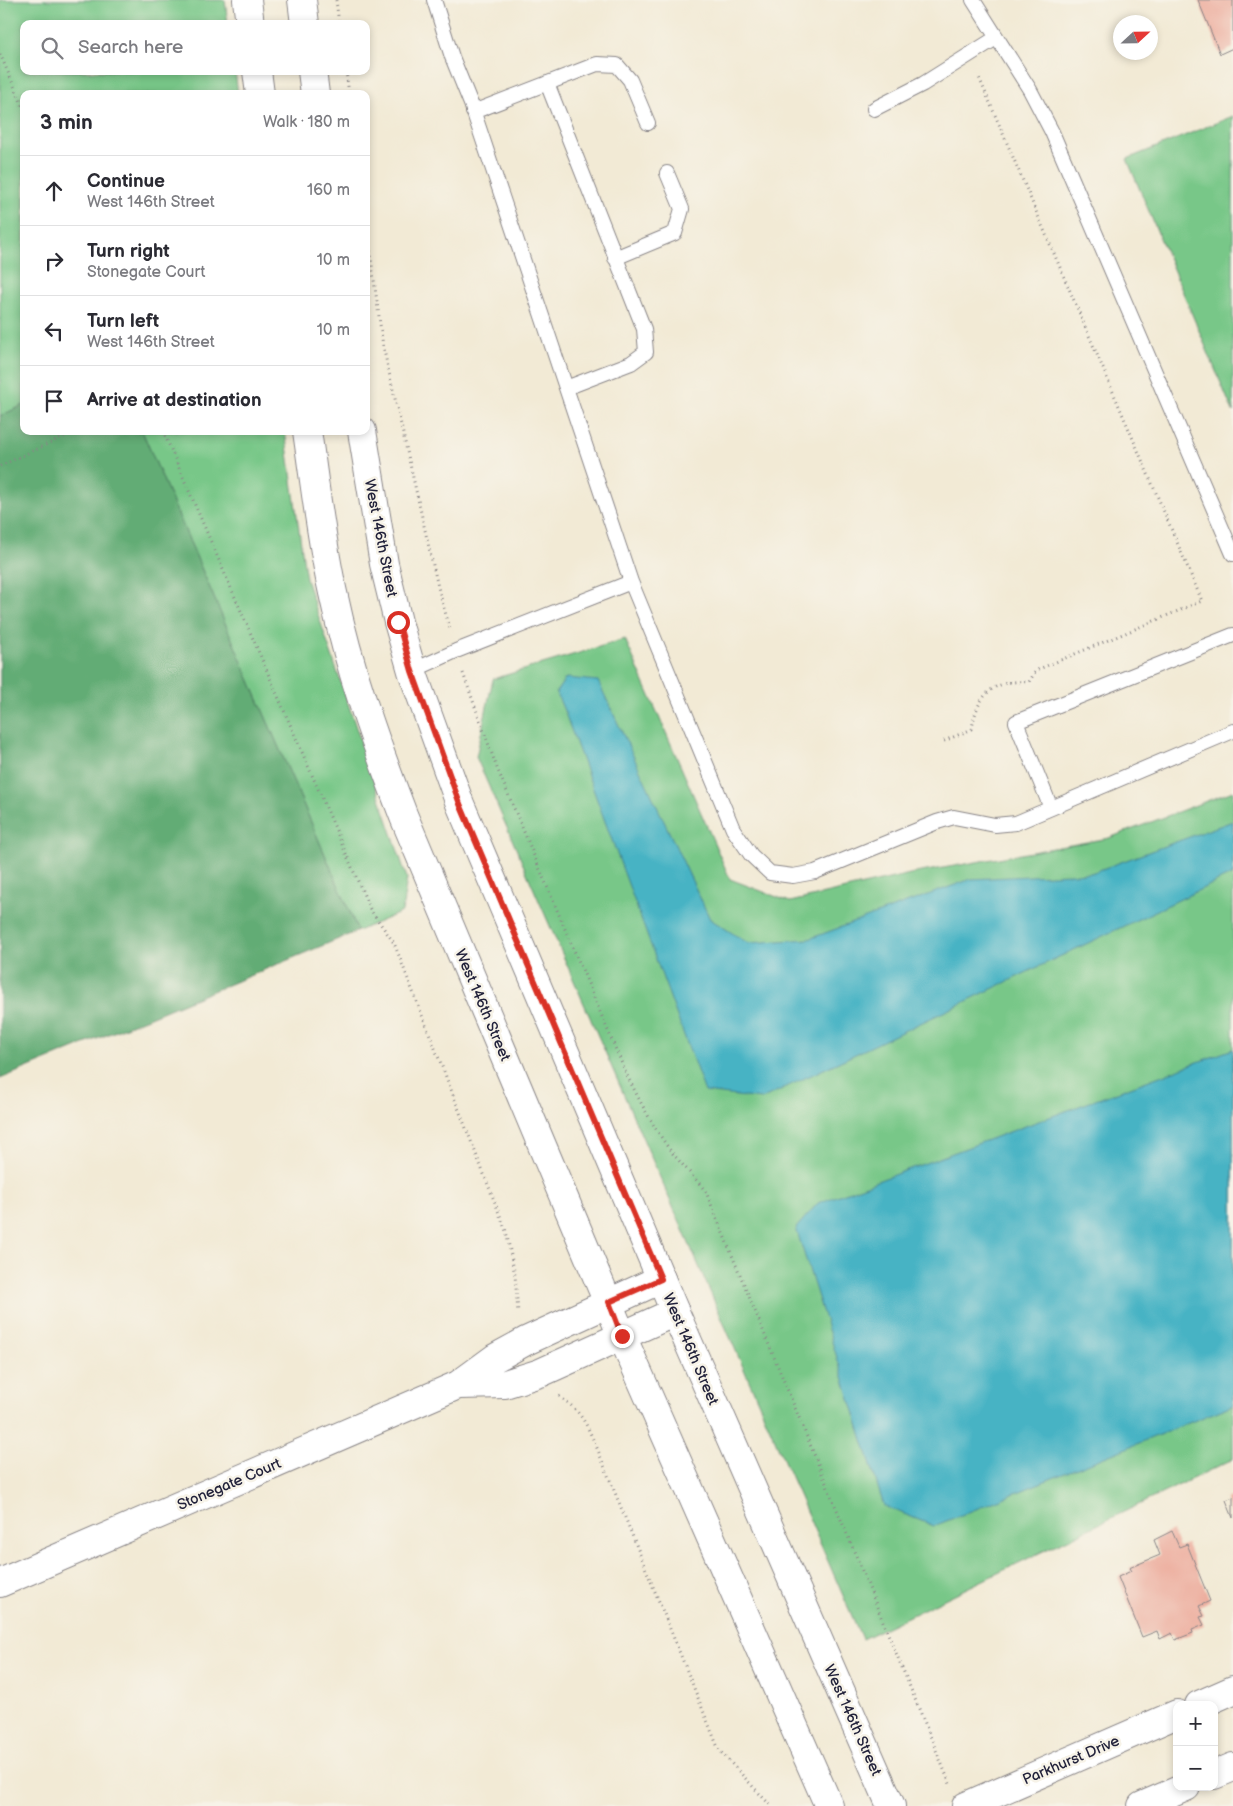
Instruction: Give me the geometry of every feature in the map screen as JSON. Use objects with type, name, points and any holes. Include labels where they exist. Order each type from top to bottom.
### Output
[{"type":"main road","points":[[247,0],[250,20]]},
{"type":"main road","points":[[302,0],[304,20]]},
{"type":"main road","points":[[258,75],[259,90]]},
{"type":"main road","points":[[313,75],[314,90]]},
{"type":"main road","name":"West 146th Street","points":[[308,435],[333,594],[349,657],[385,767],[404,817],[622,1336],[829,1806]]},
{"type":"main road","name":"West 146th Street","points":[[363,435],[384,564],[398,622],[412,671],[460,804],[675,1312],[891,1806]]},
{"type":"main road","name":"Stonegate Court","points":[[0,1582],[458,1385],[494,1358],[526,1341],[661,1279]]},
{"type":"main road","name":"Stonegate Court","points":[[458,1385],[506,1384],[540,1373],[675,1312]]},
{"type":"main road","points":[[1208,1701],[1233,1690]]},
{"type":"main road","name":"Parkhurst Drive","points":[[960,1799],[1173,1716]]},
{"type":"main road","points":[[1218,1774],[1233,1768]]},
{"type":"main road","points":[[1142,1806],[1177,1791]]},
{"type":"lane","points":[[434,0],[449,50],[473,112],[631,582],[733,830],[751,855],[770,872],[793,876],[814,872],[937,822],[954,817],[995,825],[1016,823],[1233,731]]},
{"type":"lane","points":[[973,0],[1030,90],[1052,132],[1233,554]]},
{"type":"lane","points":[[874,109],[923,84],[996,38]]},
{"type":"lane","points":[[473,112],[597,64],[617,65],[630,80],[648,123]]},
{"type":"lane","points":[[547,84],[644,329],[646,352],[631,363],[566,388]]},
{"type":"lane","points":[[616,258],[675,233],[682,209],[668,173]]},
{"type":"lane","points":[[412,671],[456,651],[631,582]]},
{"type":"lane","points":[[1051,808],[1016,722],[1233,635]]},
{"type":"path","points":[[336,0],[338,20]]},
{"type":"path","points":[[0,54],[20,100]]},
{"type":"path","points":[[944,741],[972,729],[978,706],[985,693],[991,689],[1014,681],[1029,682],[1039,669],[1202,601],[978,74]]},
{"type":"path","points":[[347,75],[348,90]]},
{"type":"path","points":[[370,250],[383,346],[438,587]]},
{"type":"path","points":[[0,466],[67,435]]},
{"type":"path","points":[[165,435],[370,909],[394,943],[506,1232],[515,1275],[518,1314]]},
{"type":"path","points":[[472,702],[625,1071],[641,1104],[671,1150],[706,1192],[960,1799]]},
{"type":"path","points":[[554,1392],[577,1410],[594,1441],[719,1750],[771,1806]]},
{"type":"green space","points":[[0,0],[225,0],[228,20],[20,20],[20,75],[236,75],[237,90],[20,90],[20,407],[0,416]]},
{"type":"green space","points":[[1233,116],[1233,412],[1127,159]]},
{"type":"green space","points":[[20,407],[20,435],[144,435],[358,931],[0,1079],[0,416]]},
{"type":"green space","points":[[144,435],[286,435],[306,579],[407,878],[402,912],[358,931]]},
{"type":"green space","points":[[625,639],[730,879],[790,902],[910,874],[1109,838],[1233,791],[1233,1459],[862,1639],[476,757],[493,679]]},
{"type":"water","points":[[566,678],[598,681],[710,919],[748,943],[809,939],[971,879],[1091,873],[1233,821],[1233,874],[761,1099],[705,1092],[556,692]]},
{"type":"water","points":[[1233,1049],[1233,1405],[934,1526],[884,1506],[796,1228],[818,1203]]},
{"type":"building","points":[[1198,0],[1233,0],[1233,48],[1220,54]]},
{"type":"building","points":[[1233,1497],[1233,1518],[1226,1500]]},
{"type":"building","points":[[1172,1531],[1179,1547],[1187,1544],[1210,1601],[1199,1606],[1204,1616],[1200,1617],[1204,1625],[1192,1630],[1193,1633],[1175,1640],[1172,1633],[1160,1639],[1157,1631],[1142,1637],[1118,1577],[1131,1571],[1129,1568],[1160,1555],[1154,1540]]},
{"type":"route","points":[[398,622],[412,671],[460,804],[661,1279],[609,1302],[622,1336]]}]
